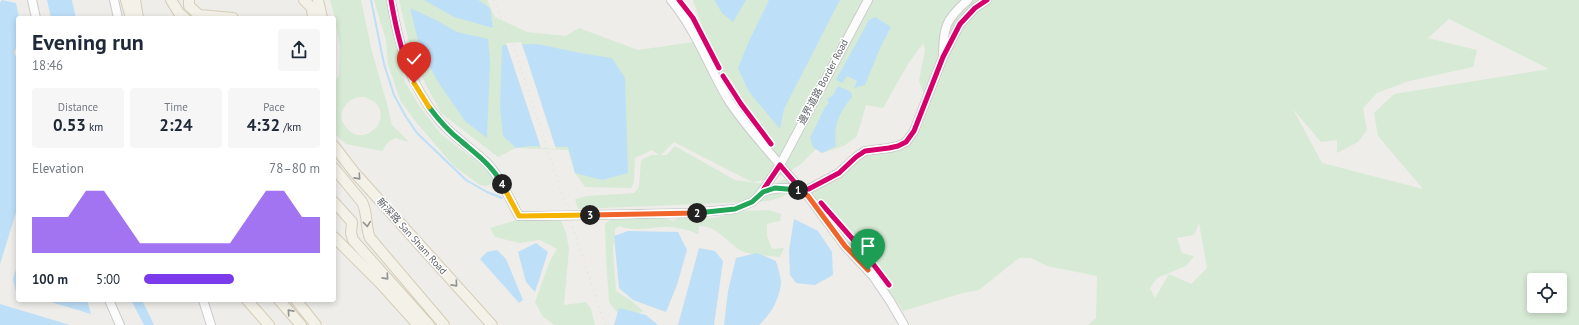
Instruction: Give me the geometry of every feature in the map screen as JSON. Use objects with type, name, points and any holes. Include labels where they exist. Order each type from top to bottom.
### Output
[{"type":"main road","points":[[126,0],[130,16]]},
{"type":"main road","points":[[135,0],[138,16]]},
{"type":"main road","points":[[171,0],[183,16]]},
{"type":"main road","points":[[190,0],[190,6],[199,15],[210,16]]},
{"type":"main road","points":[[304,0],[312,8],[313,16]]},
{"type":"main road","points":[[318,0],[322,16]]},
{"type":"main road","name":"新深路 San Sham Road","points":[[336,149],[354,172],[492,325]]},
{"type":"main road","name":"新深路 San Sham Road","points":[[336,170],[362,202],[365,208],[370,238],[444,325]]},
{"type":"main road","points":[[336,204],[352,222],[351,233],[353,240],[429,325]]},
{"type":"main road","points":[[336,239],[380,283],[418,325]]},
{"type":"main road","points":[[249,302],[269,325]]},
{"type":"main road","points":[[281,302],[302,325]]},
{"type":"main road","points":[[298,302],[316,325]]},
{"type":"street","points":[[32,0],[36,16]]},
{"type":"street","points":[[114,0],[118,16]]},
{"type":"street","points":[[391,0],[402,51],[407,66],[420,93],[432,112],[444,126],[491,167],[500,180],[519,216],[582,216],[726,211],[747,205],[763,192],[780,188],[803,192],[839,173],[856,157],[865,151],[898,146],[906,142],[914,131],[943,57],[960,24],[975,8],[987,0]]},
{"type":"street","points":[[671,0],[687,23],[733,107],[810,199],[845,246],[873,276],[904,325]]},
{"type":"street","name":"邊界道路 Border Road","points":[[763,192],[780,165],[868,0]]},
{"type":"street","points":[[943,57],[945,27],[953,14],[968,0]]},
{"type":"street","points":[[110,302],[120,325]]},
{"type":"street","points":[[204,302],[211,325]]},
{"type":"green space","points":[[330,0],[361,0],[372,52],[392,125],[409,142],[395,138],[388,142],[382,151],[346,144],[336,135],[336,80],[339,75],[340,47],[336,16],[334,16]],"holes":[[[357,97],[365,97],[374,102],[380,111],[380,119],[372,132],[364,135],[357,135],[349,131],[342,119],[342,112],[345,105]]]},
{"type":"green space","points":[[374,0],[387,0],[405,82],[420,107],[440,133],[464,152],[485,165],[496,180],[487,186],[480,185],[454,166],[416,122],[400,100],[388,64],[386,40]]},
{"type":"green space","points":[[399,0],[487,0],[495,17],[527,32],[566,36],[579,28],[638,50],[707,40],[693,0],[1579,0],[1579,325],[1088,325],[1096,318],[1097,276],[1047,266],[1031,258],[1019,258],[979,290],[963,293],[903,311],[808,192],[844,174],[867,153],[907,144],[926,101],[919,81],[925,50],[923,43],[908,64],[883,108],[866,105],[857,136],[844,146],[822,153],[816,149],[801,164],[790,171],[768,180],[752,182],[674,142],[661,155],[667,155],[675,146],[735,180],[771,185],[791,177],[795,189],[780,198],[768,201],[578,209],[575,199],[587,196],[634,193],[639,187],[641,160],[651,155],[659,155],[652,150],[635,158],[634,182],[631,188],[585,187],[575,173],[568,150],[516,148],[498,157],[441,113],[413,60]],"holes":[[[1449,19],[1549,69],[1394,94],[1374,113],[1378,136],[1423,189],[1322,163],[1293,109],[1321,142],[1337,140],[1337,153],[1358,142],[1367,130],[1363,108],[1377,93],[1409,81],[1473,67],[1477,50],[1428,38]],[[1199,223],[1207,268],[1191,284],[1169,274],[1155,298],[1150,288],[1157,278],[1186,266],[1194,256],[1182,253],[1177,238],[1194,235]]]},
{"type":"green space","points":[[769,210],[781,214],[780,221],[767,225],[767,236],[772,249],[784,248],[780,257],[742,251],[717,232],[705,226],[699,226],[698,234],[687,230],[667,227],[631,229],[619,226],[615,229],[613,251],[616,291],[633,302],[643,311],[632,317],[620,316],[609,302],[605,224],[611,219],[661,217],[673,221],[682,216],[714,218],[744,211]]},
{"type":"green space","points":[[540,213],[559,215],[566,233],[569,249],[564,305],[586,302],[591,309],[595,325],[555,325],[543,317],[535,302],[550,261],[557,249],[540,240],[519,243],[495,237],[490,228]]},
{"type":"water","points":[[2,0],[16,3],[19,16],[16,16],[16,48],[14,53],[16,56],[16,212],[0,264],[0,3]]},
{"type":"water","points":[[47,0],[72,0],[76,16],[51,16]]},
{"type":"water","points":[[424,0],[478,0],[490,8],[493,28],[454,17]]},
{"type":"water","points":[[714,0],[746,0],[733,22],[722,13]]},
{"type":"water","points":[[769,0],[840,0],[784,109],[780,129],[749,92],[738,68]]},
{"type":"water","points":[[410,8],[457,32],[488,39],[490,62],[487,138],[465,121],[440,85],[421,52]]},
{"type":"water","points":[[875,17],[891,27],[881,46],[865,85],[854,88],[857,81],[847,76],[842,83],[836,80],[869,20]]},
{"type":"water","points":[[537,44],[612,58],[625,78],[628,173],[602,180],[575,173],[568,147],[530,146],[516,148],[503,136],[500,108],[502,45]]},
{"type":"water","points":[[838,86],[851,92],[852,97],[840,114],[836,125],[836,146],[822,153],[813,147],[810,138],[825,107],[829,103],[827,99],[833,95]]},
{"type":"water","points":[[794,219],[818,231],[832,252],[833,275],[815,285],[796,283],[790,275],[789,251]]},
{"type":"water","points":[[628,231],[678,232],[687,250],[677,285],[666,312],[633,300],[619,288],[614,236]]},
{"type":"water","points":[[536,243],[548,252],[535,292],[526,282],[518,252]]},
{"type":"water","points":[[699,248],[715,251],[723,261],[714,325],[678,325]]},
{"type":"water","points":[[497,250],[506,259],[523,300],[519,303],[480,259],[487,252]]},
{"type":"water","points":[[757,253],[776,261],[781,283],[776,301],[771,311],[759,325],[724,325],[728,291],[736,258]]},
{"type":"water","points":[[16,269],[16,292],[13,279]]},
{"type":"water","points":[[51,302],[88,302],[91,314]]},
{"type":"water","points":[[132,302],[143,302],[154,325],[144,325]]},
{"type":"water","points":[[0,304],[70,325],[0,325]]},
{"type":"water","points":[[619,308],[646,315],[658,325],[614,325]]},
{"type":"pier","points":[[521,42],[556,149],[541,148],[506,43]]},
{"type":"waterway","points":[[371,0],[384,64],[394,95],[406,117],[417,133],[466,180],[487,192],[502,198]]},
{"type":"railway","points":[[494,0],[518,60],[605,325]]},
{"type":"cycle path","points":[[391,0],[402,49],[420,93],[444,126],[492,169],[501,182],[519,216],[690,213],[735,209],[752,202],[759,196],[780,165],[803,192],[839,173],[856,157],[865,151],[889,148],[906,142],[914,131],[943,57],[960,24],[975,8],[987,0]]},
{"type":"cycle path","points":[[679,0],[693,18],[719,68]]},
{"type":"cycle path","points":[[723,76],[741,104],[771,144]]},
{"type":"cycle path","points":[[821,203],[864,252],[889,285]]},
{"type":"route","points":[[414,83],[440,122],[454,136],[491,167],[500,180],[519,216],[582,216],[726,211],[741,208],[752,202],[763,192],[775,188],[793,189],[803,192],[808,196],[845,246],[868,270]]}]
